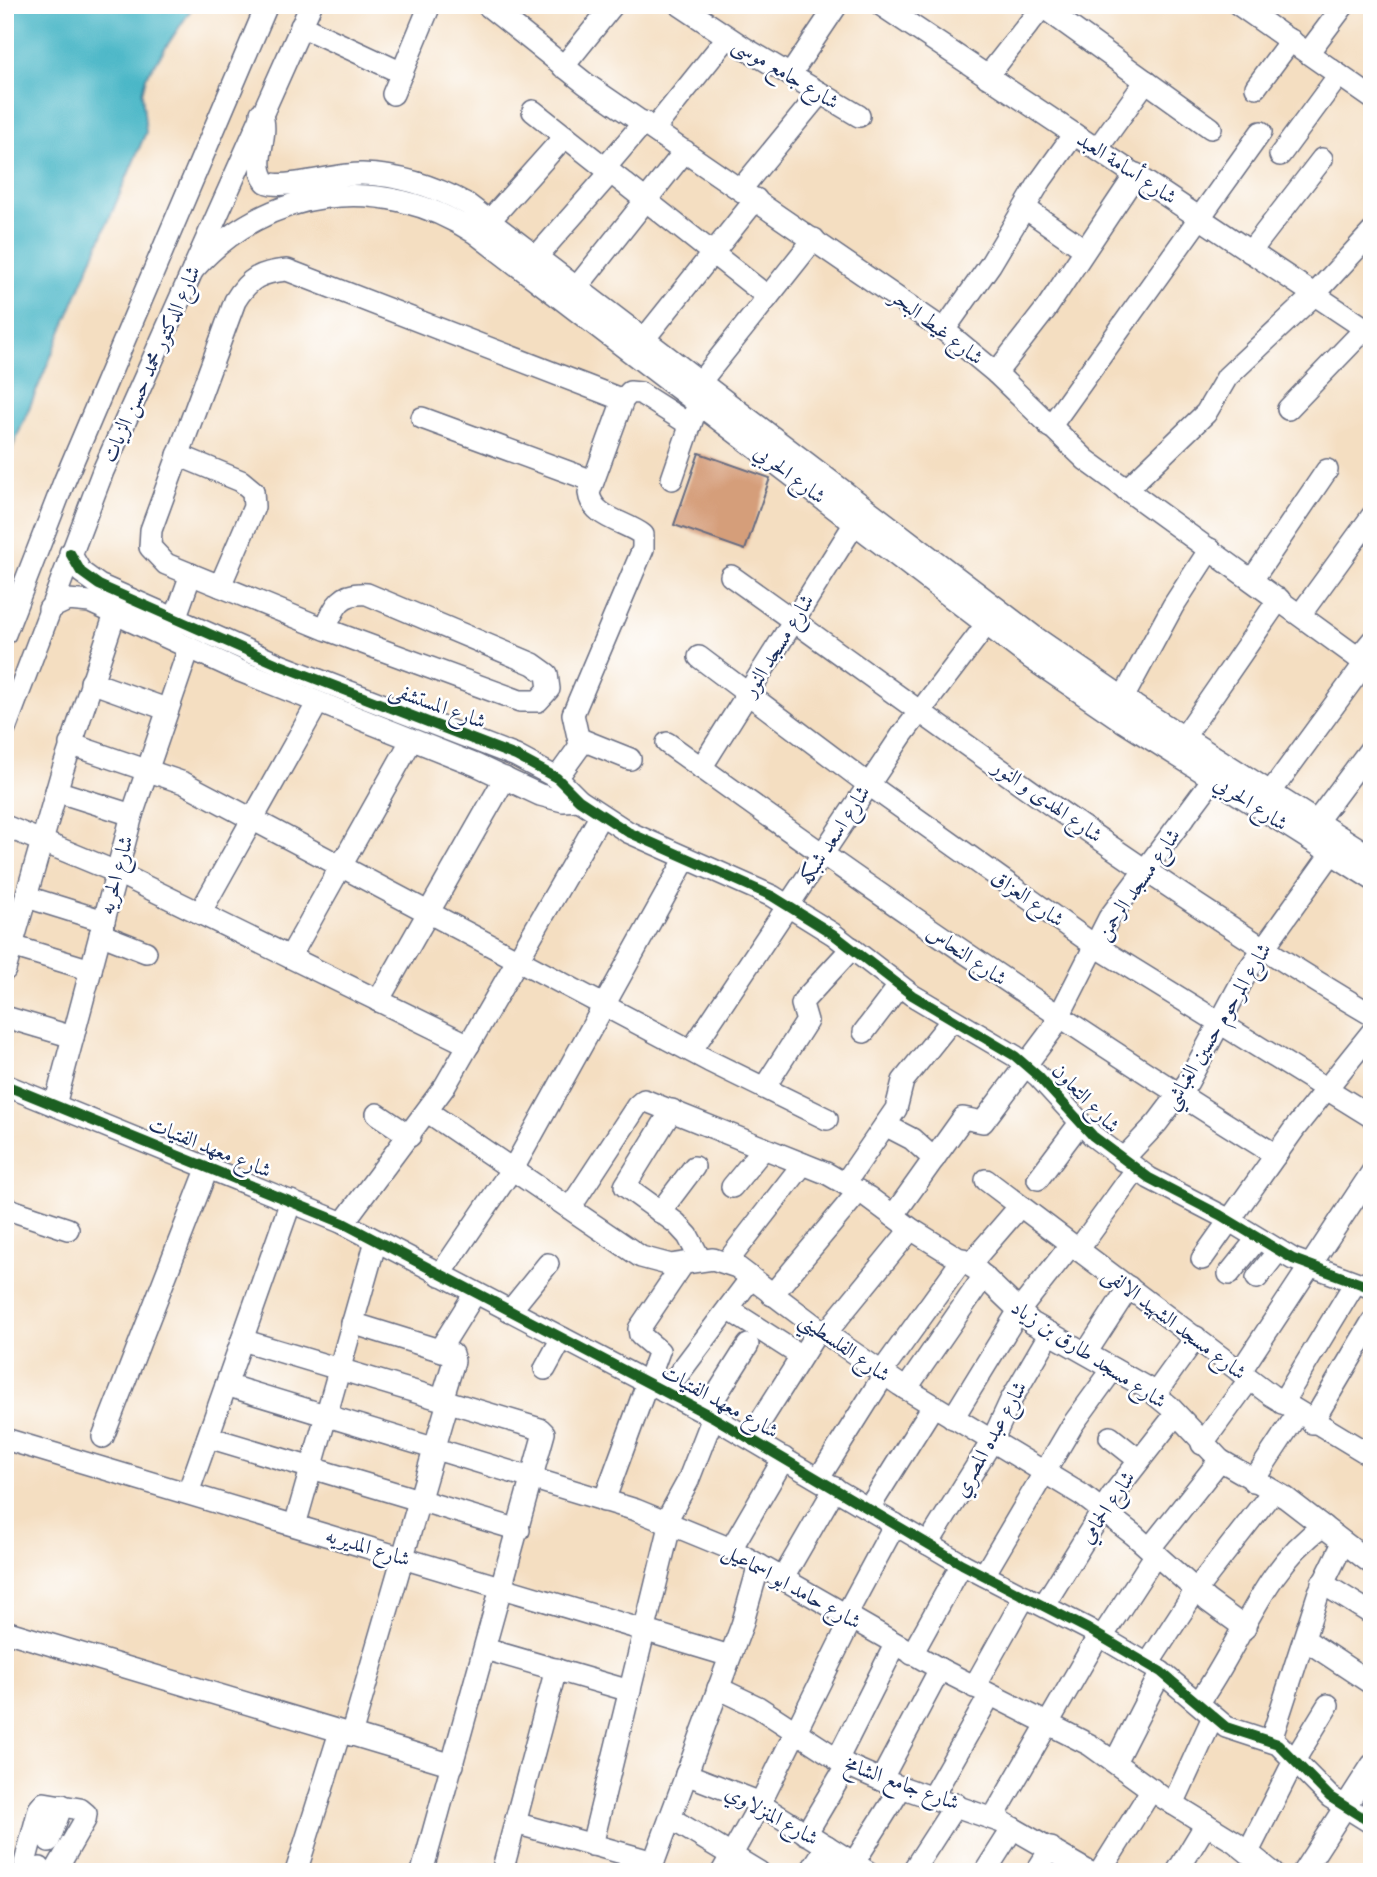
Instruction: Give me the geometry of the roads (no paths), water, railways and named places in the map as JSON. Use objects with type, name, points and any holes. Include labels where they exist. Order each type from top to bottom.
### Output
[{"type":"street","name":"شارع الدكتور محمد حسن الزيات","points":[[5,634],[64,482],[267,5]]},
{"type":"street","name":"شارع الدكتور محمد حسن الزيات","points":[[5,729],[70,553],[261,113],[311,5]]},
{"type":"street","points":[[393,94],[430,5]]},
{"type":"street","name":"شارع غيط البحر","points":[[487,5],[513,13],[563,67],[944,330],[996,373],[1086,460],[1365,663]]},
{"type":"street","points":[[563,67],[613,5]]},
{"type":"street","name":"شارع جامع موسى","points":[[680,5],[727,38],[859,116]]},
{"type":"street","points":[[790,75],[837,5]]},
{"type":"street","name":"شارع أسامة العبد","points":[[882,5],[1368,331]]},
{"type":"street","points":[[1239,5],[1372,97]]},
{"type":"street","points":[[1256,87],[1344,5]]},
{"type":"street","points":[[987,77],[1041,6],[1211,128]]},
{"type":"street","points":[[301,26],[402,73]]},
{"type":"street","points":[[537,256],[608,170],[727,38]]},
{"type":"street","points":[[1280,155],[1339,75]]},
{"type":"street","points":[[1097,149],[1146,81]]},
{"type":"street","points":[[645,338],[713,253],[748,194],[820,93]]},
{"type":"street","points":[[533,111],[768,297]]},
{"type":"street","name":"شارع الحربي","points":[[261,113],[266,132],[259,170],[272,185],[285,187],[346,174],[401,189],[455,197],[490,220],[987,602],[1123,698],[1184,737],[1331,854],[1372,879]]},
{"type":"street","points":[[1050,427],[1261,132]]},
{"type":"street","points":[[944,330],[994,259],[1074,134]]},
{"type":"street","points":[[490,220],[565,135]]},
{"type":"street","points":[[578,287],[685,151]]},
{"type":"street","points":[[1251,252],[1322,159]]},
{"type":"street","points":[[996,373],[1041,315],[1136,174]]},
{"type":"street","name":"شارع الحربي","points":[[193,270],[238,229],[293,203],[401,189],[475,233],[986,625],[1099,705],[1213,779],[1256,792],[1316,822],[1372,856]]},
{"type":"street","points":[[1025,208],[1084,248]]},
{"type":"street","points":[[1126,490],[1210,409],[1230,373],[1313,296],[1372,232]]},
{"type":"street","points":[[701,381],[814,239]]},
{"type":"street","points":[[325,629],[338,602],[351,593],[367,594],[533,663],[547,674],[549,689],[538,701],[520,701],[325,629],[166,564],[150,547],[150,530],[235,301],[247,282],[265,271],[287,270],[623,400]]},
{"type":"street","points":[[1288,409],[1368,331]]},
{"type":"street","points":[[629,760],[580,739],[573,724],[573,714],[643,549],[643,535],[631,526],[598,511],[590,503],[589,493],[623,400],[630,392],[640,393],[691,425]]},
{"type":"street","points":[[672,479],[698,403]]},
{"type":"street","points":[[422,418],[593,481]]},
{"type":"street","points":[[178,455],[241,481],[253,491],[254,507],[220,586]]},
{"type":"street","points":[[1252,580],[1327,470]]},
{"type":"street","points":[[1300,615],[1372,516]]},
{"type":"street","name":"شارع مسجد النور","points":[[701,768],[855,523]]},
{"type":"street","points":[[1123,698],[1173,606],[1210,549]]},
{"type":"street","name":"شارع المستشفى","points":[[70,553],[81,572],[92,582],[171,629],[189,648],[317,704],[505,778],[548,798],[579,800]]},
{"type":"street","points":[[171,629],[191,574]]},
{"type":"street","name":"شارع الهدى و النور","points":[[731,576],[1146,871],[1261,949],[1372,1015]]},
{"type":"street","points":[[1184,737],[1279,599]]},
{"type":"street","name":"شارع المستشفى","points":[[48,608],[61,602],[83,600],[115,614],[171,629],[315,679],[494,747],[557,778],[579,800],[642,839],[738,879],[789,905]]},
{"type":"street","points":[[5,970],[70,744],[115,614]]},
{"type":"street","name":"شارع اسعد شبكه","points":[[691,1051],[919,710],[986,625]]},
{"type":"street","points":[[1256,792],[1365,663],[1372,641]]},
{"type":"street","name":"شارع الحريه","points":[[55,1105],[132,815],[189,648]]},
{"type":"street","name":"شارع العزاق","points":[[699,657],[868,784],[1094,945],[1219,1025],[1372,1117]]},
{"type":"street","points":[[91,682],[166,709]]},
{"type":"street","points":[[200,913],[317,704]]},
{"type":"street","points":[[557,778],[573,759],[580,739]]},
{"type":"street","points":[[290,957],[411,740]]},
{"type":"street","name":"شارع النحاس","points":[[667,743],[821,856],[1059,1018],[1276,1156]]},
{"type":"street","points":[[70,744],[184,783],[691,1051],[827,1119]]},
{"type":"street","points":[[1316,822],[1372,747]]},
{"type":"street","points":[[379,1001],[505,778]]},
{"type":"street","name":"شارع مسجد الرحمن","points":[[934,1159],[964,1117],[983,1122],[1027,1065],[1059,1018],[1094,945],[1118,906],[1213,779]]},
{"type":"street","points":[[56,791],[132,815]]},
{"type":"street","points":[[343,1223],[428,1112],[601,815]]},
{"type":"street","points":[[5,826],[116,872],[469,1045]]},
{"type":"street","name":"شارع المرحوم حسين الغباشي","points":[[953,1418],[1018,1312],[1074,1247],[1179,1095],[1261,949],[1331,854]]},
{"type":"street","points":[[440,1275],[513,1169],[685,858]]},
{"type":"street","points":[[27,897],[102,927],[146,952]]},
{"type":"street","name":"شارع التعاون","points":[[789,905],[852,948],[899,986],[1027,1065],[1080,1123],[1129,1165],[1278,1251],[1363,1286]]},
{"type":"street","points":[[12,946],[91,970]]},
{"type":"street","points":[[764,1088],[807,1021],[802,1004],[804,1000],[852,948]]},
{"type":"street","points":[[864,1032],[899,986]]},
{"type":"street","points":[[5,1017],[73,1037]]},
{"type":"street","points":[[772,1294],[852,1187],[896,1109],[903,1081],[952,1020]]},
{"type":"street","points":[[1202,1259],[1276,1156],[1372,1032]]},
{"type":"street","name":"شارع معهد الفتيات","points":[[5,1086],[343,1223],[709,1415],[928,1544],[1101,1636],[1154,1668],[1233,1731],[1271,1740],[1295,1759],[1317,1785],[1344,1808],[1370,1822]]},
{"type":"street","name":"شارع مسجد طارق بن زياد","points":[[570,1208],[640,1102],[648,1100],[803,1164],[852,1187],[911,1229],[972,1267],[1018,1312],[1155,1394],[1220,1460],[1323,1526],[1372,1564]]},
{"type":"street","points":[[656,1387],[659,1349],[641,1337],[639,1329],[692,1262],[682,1230],[627,1189],[625,1182],[672,1110]]},
{"type":"street","name":"شارع الفلسطيني","points":[[428,1112],[641,1256],[658,1264],[727,1262],[883,1374],[1047,1473],[1102,1510],[1245,1628]]},
{"type":"street","points":[[377,1114],[410,1136]]},
{"type":"street","points":[[1038,1180],[1080,1123]]},
{"type":"street","points":[[885,1125],[912,1139],[934,1159],[893,1216]]},
{"type":"street","points":[[732,1187],[764,1148]]},
{"type":"street","points":[[727,1262],[803,1164]]},
{"type":"street","points":[[103,1437],[208,1167]]},
{"type":"street","points":[[660,1212],[694,1167]]},
{"type":"street","points":[[1202,1444],[1309,1266],[1372,1172]]},
{"type":"street","name":"شارع مسجد الشهيد الالفى","points":[[986,1180],[1245,1376],[1298,1413],[1365,1452],[1372,1450]]},
{"type":"street","points":[[188,1493],[291,1201]]},
{"type":"street","points":[[783,1578],[827,1483],[883,1374],[1020,1206]]},
{"type":"street","points":[[5,1208],[68,1229]]},
{"type":"street","points":[[750,1438],[801,1356],[911,1229]]},
{"type":"street","points":[[1229,1274],[1257,1239]]},
{"type":"street","points":[[295,1525],[376,1241]]},
{"type":"street","points":[[1257,1278],[1278,1251]]},
{"type":"street","points":[[510,1311],[548,1264]]},
{"type":"street","points":[[906,1389],[972,1267]]},
{"type":"street","points":[[604,1501],[656,1387],[728,1309],[751,1278]]},
{"type":"street","points":[[1115,1762],[1154,1668],[1196,1590],[1263,1486],[1363,1286]]},
{"type":"street","points":[[1086,1353],[1129,1287]]},
{"type":"street","points":[[440,1349],[475,1293]]},
{"type":"street","points":[[728,1309],[801,1356]]},
{"type":"street","points":[[1298,1413],[1372,1322]]},
{"type":"street","points":[[296,1872],[346,1733],[402,1558],[434,1449],[454,1360],[452,1354],[440,1349],[352,1323]]},
{"type":"street","name":"شارع عبده المصري","points":[[928,1544],[992,1441],[1011,1400],[1050,1333]]},
{"type":"street","points":[[1155,1394],[1196,1337]]},
{"type":"street","points":[[545,1369],[562,1338]]},
{"type":"street","points":[[242,1340],[543,1430],[545,1440],[453,1765],[429,1870]]},
{"type":"street","points":[[592,1845],[668,1525],[688,1481],[709,1415],[748,1345]]},
{"type":"street","points":[[984,1575],[1047,1473],[1073,1424],[1113,1369]]},
{"type":"street","name":"شارع حامد ابو اسماعيل","points":[[226,1385],[604,1501],[731,1549],[903,1649],[1048,1723],[1115,1762],[1261,1865]]},
{"type":"street","points":[[869,1508],[933,1406]]},
{"type":"street","name":"شارع الحمامي","points":[[932,1797],[982,1691],[1035,1601],[1176,1414]]},
{"type":"street","points":[[208,1437],[519,1530]]},
{"type":"street","points":[[1110,1437],[1139,1460]]},
{"type":"street","name":"شارع المديريه","points":[[5,1439],[730,1656]]},
{"type":"street","points":[[731,1549],[784,1458]]},
{"type":"street","points":[[993,1818],[1153,1551],[1220,1460]]},
{"type":"street","points":[[727,1863],[795,1734],[895,1524]]},
{"type":"street","points":[[1173,1804],[1206,1710],[1245,1628],[1278,1567],[1298,1545],[1323,1526]]},
{"type":"street","points":[[1271,1740],[1322,1583],[1343,1542]]},
{"type":"street","points":[[806,1833],[903,1649],[962,1563]]},
{"type":"street","points":[[515,1823],[592,1845],[655,1868],[670,1818],[730,1656],[759,1564]]},
{"type":"street","points":[[1322,1583],[1372,1614]]},
{"type":"street","points":[[5,1631],[453,1765]]},
{"type":"street","points":[[1304,1639],[1372,1684]]},
{"type":"street","points":[[485,1649],[630,1690]]},
{"type":"street","points":[[502,1872],[556,1669]]},
{"type":"street","name":"شارع المنزلاوي","points":[[686,1774],[732,1790],[760,1804],[827,1846],[857,1869],[940,1669]]},
{"type":"street","name":"شارع جامع الشامخ","points":[[718,1688],[758,1707],[795,1734],[842,1762],[891,1784],[993,1818],[1051,1848],[1089,1872]]},
{"type":"street","points":[[1261,1865],[1295,1759],[1328,1705]]},
{"type":"street","points":[[1372,1747],[1372,1757]]},
{"type":"street","points":[[1303,1872],[1372,1765]]},
{"type":"street","points":[[1100,1872],[1152,1789]]},
{"type":"street","points":[[44,1803],[80,1809],[86,1814],[85,1821],[37,1867],[39,1810],[44,1803]]},
{"type":"street","points":[[912,1872],[956,1804]]},
{"type":"street","points":[[49,1841],[62,1805]]},
{"type":"street","points":[[670,1818],[727,1863],[759,1872]]},
{"type":"street","points":[[1177,1872],[1206,1824]]},
{"type":"street","points":[[985,1872],[1013,1828]]},
{"type":"street","points":[[810,1872],[827,1846]]},
{"type":"street","points":[[1035,1872],[1051,1848]]},
{"type":"water","points":[[5,5],[194,5],[146,77],[142,93],[146,132],[5,465]]}]
